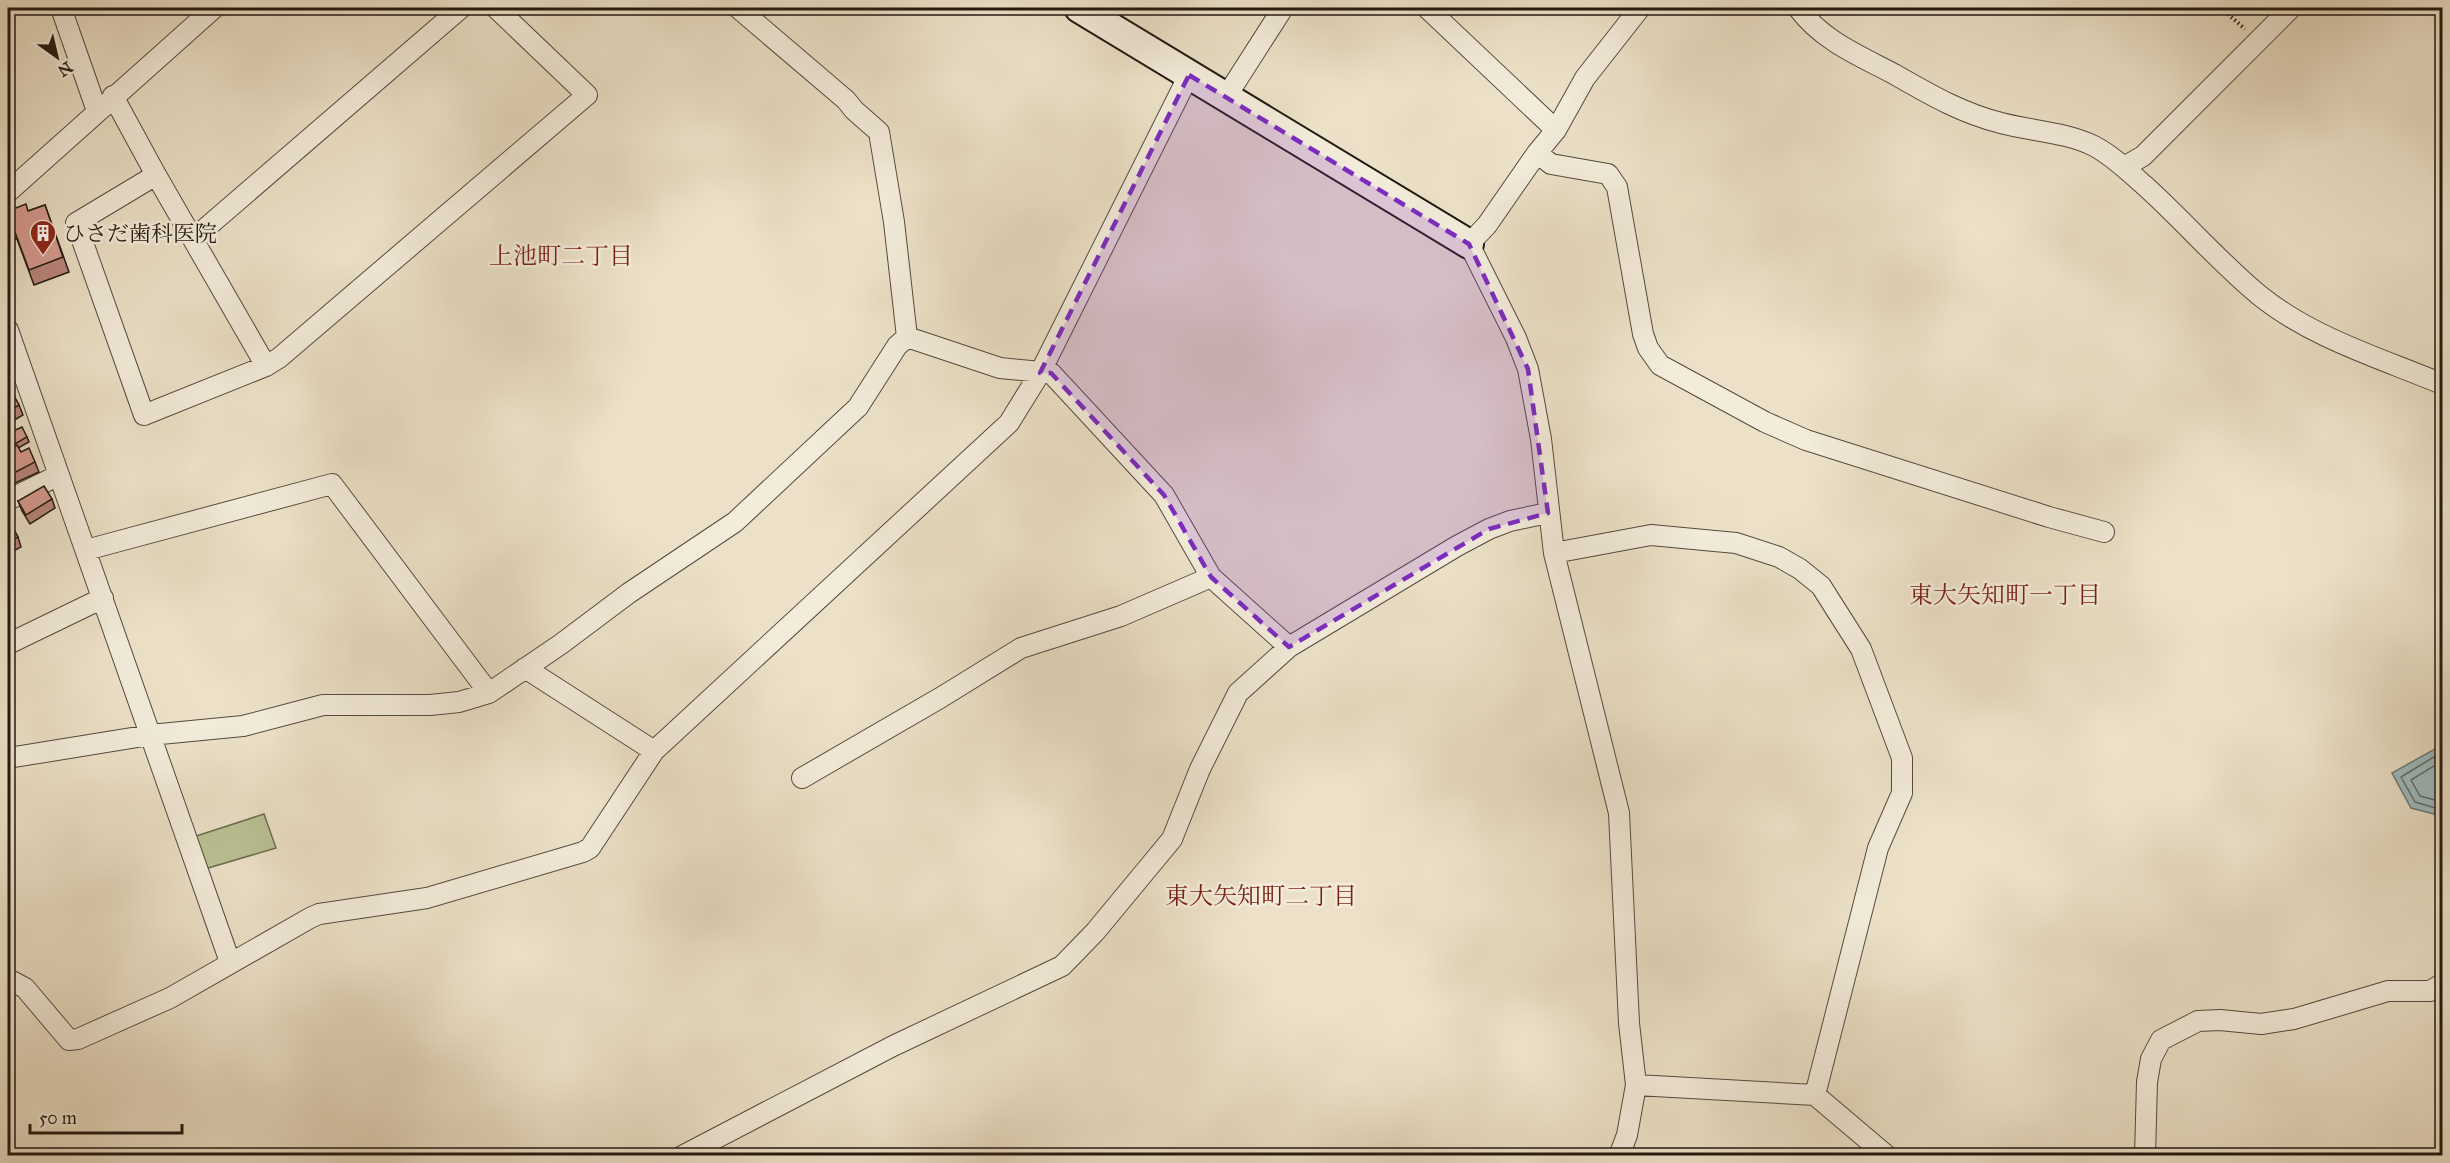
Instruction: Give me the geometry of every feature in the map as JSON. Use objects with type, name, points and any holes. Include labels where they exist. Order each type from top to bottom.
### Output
[{"type":"street","points":[[61,8],[97,111]]},
{"type":"street","points":[[8,192],[214,8]]},
{"type":"street","points":[[194,239],[461,8]]},
{"type":"street","points":[[156,175],[76,223],[144,415],[266,366],[587,95],[496,8]]},
{"type":"street","points":[[738,8],[846,100],[854,111],[879,132],[894,222],[907,337]]},
{"type":"street","points":[[1079,8],[1469,244],[1516,338],[1528,369],[1543,451],[1554,553],[1619,813],[1629,1023],[1636,1085],[1627,1135],[1619,1155]]},
{"type":"street","points":[[1226,98],[1282,8]]},
{"type":"street","points":[[1427,8],[1556,130]]},
{"type":"street","points":[[1469,244],[1487,225],[1537,153],[1556,130],[1585,78],[1640,8]]},
{"type":"street","points":[[1798,8],[1813,26],[1834,42],[1950,106],[2002,124],[2093,145],[2124,166],[2245,282],[2290,318],[2316,332],[2442,384]]},
{"type":"street","points":[[2124,166],[2143,156],[2291,8]]},
{"type":"street","points":[[8,979],[24,988],[69,1040],[87,1035],[170,998],[230,962],[319,914],[427,898],[590,848],[654,751],[1009,423],[1040,374],[1189,75]]},
{"type":"street","points":[[113,96],[266,366]]},
{"type":"street","points":[[1537,153],[1551,164],[1608,174],[1617,187],[1640,322],[1648,348],[1660,365],[1765,422],[1806,440],[2104,532]]},
{"type":"street","points":[[8,330],[11,354],[86,550],[230,962]]},
{"type":"street","points":[[907,337],[1000,368],[1040,374],[1051,373],[1164,495],[1211,577],[1289,647]]},
{"type":"street","points":[[8,758],[150,735],[243,726],[323,705],[430,705],[459,702],[489,693],[629,593],[735,522],[858,407],[897,346],[907,337]]},
{"type":"street","points":[[8,500],[59,476]]},
{"type":"street","points":[[86,550],[332,484],[489,693]]},
{"type":"street","points":[[682,1155],[883,1051],[1062,966],[1095,932],[1172,839],[1200,769],[1238,693],[1289,647],[1489,529],[1510,521],[1548,513]]},
{"type":"street","points":[[1554,553],[1651,535],[1737,543],[1779,557],[1800,569],[1821,586],[1861,649],[1902,758],[1902,793],[1878,848],[1815,1095]]},
{"type":"street","points":[[802,778],[1021,648],[1121,616],[1211,577]]},
{"type":"street","points":[[8,644],[103,598]]},
{"type":"street","points":[[525,668],[654,751]]},
{"type":"street","points":[[2145,1155],[2147,1082],[2151,1059],[2160,1040],[2198,1021],[2220,1020],[2261,1024],[2294,1019],[2388,992],[2430,991],[2442,984]]},
{"type":"street","points":[[1636,1085],[1815,1095],[1887,1155]]},
{"type":"path","points":[[2221,8],[2257,40]]},
{"type":"highlighted area","points":[[1189,75],[1469,244],[1528,369],[1548,513],[1489,529],[1289,647],[1211,577],[1164,495],[1051,373],[1040,373]]},
{"type":"green space","points":[[264,814],[276,848],[198,871],[187,839]]},
{"type":"water","points":[[2442,745],[2442,816],[2411,808],[2392,773]]},
{"type":"building","name":"ひさだ歯科医院","points":[[26,204],[28,211],[45,205],[63,257],[29,270],[12,224],[8,226],[8,211]]},
{"type":"building","points":[[8,385],[19,405],[8,412]]},
{"type":"building","points":[[22,427],[27,437],[8,448],[8,431],[9,433]]},
{"type":"building","points":[[17,445],[21,452],[29,448],[35,462],[12,474],[8,465],[8,450]]},
{"type":"building","points":[[44,486],[52,499],[26,515],[18,501]]},
{"type":"building","points":[[8,519],[18,537],[8,543]]},
{"type":"place","name":"ひさだ歯科医院","points":[[43,256]]},
{"type":"district","name":"上池町二丁目","points":[[561,256]]},
{"type":"district","name":"東大矢知町一丁目","points":[[2005,595]]},
{"type":"district","name":"東大矢知町二丁目","points":[[1261,896]]}]
